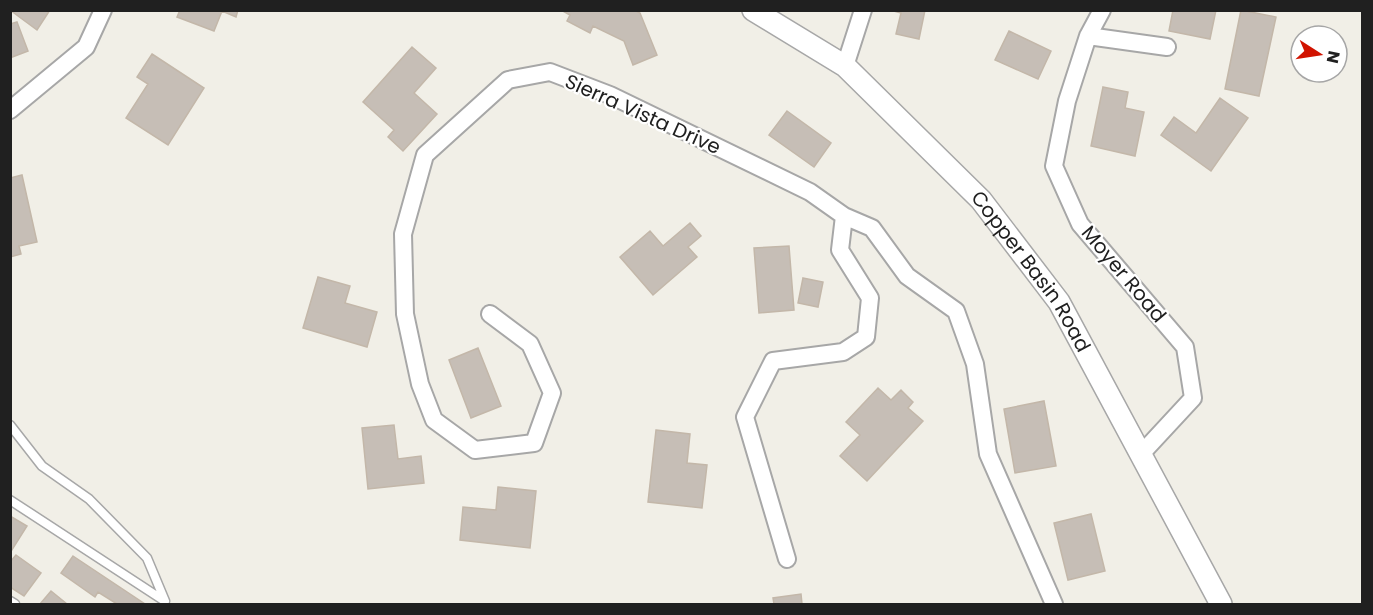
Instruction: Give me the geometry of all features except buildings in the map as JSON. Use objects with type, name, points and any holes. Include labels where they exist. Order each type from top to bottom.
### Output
[{"type":"street","points":[[10,110],[86,47],[103,10]]},
{"type":"street","name":"Copper Basin Road","points":[[753,10],[845,66],[981,200],[1052,292],[1142,453],[1221,604]]},
{"type":"street","points":[[845,66],[863,10]]},
{"type":"street","name":"Moyer Road","points":[[1102,10],[1088,36],[1066,101],[1054,166],[1080,224],[1185,347],[1193,398],[1142,453]]},
{"type":"street","points":[[1088,36],[1167,47]]},
{"type":"street","name":"Sierra Vista Drive","points":[[490,314],[530,344],[552,393],[534,443],[475,450],[434,420],[420,384],[405,314],[403,234],[425,155],[508,80],[550,72],[610,95],[810,192],[844,216],[872,228],[907,276],[956,311],[975,364],[988,454],[1054,604]]},
{"type":"street","points":[[786,559],[745,417],[773,361],[843,352],[866,337],[870,298],[840,250],[844,216]]},
{"type":"lane","points":[[10,425],[42,466],[89,499],[147,558],[166,603]]},
{"type":"lane","points":[[10,500],[166,603]]},
{"type":"lane","points":[[10,601],[15,604]]}]
